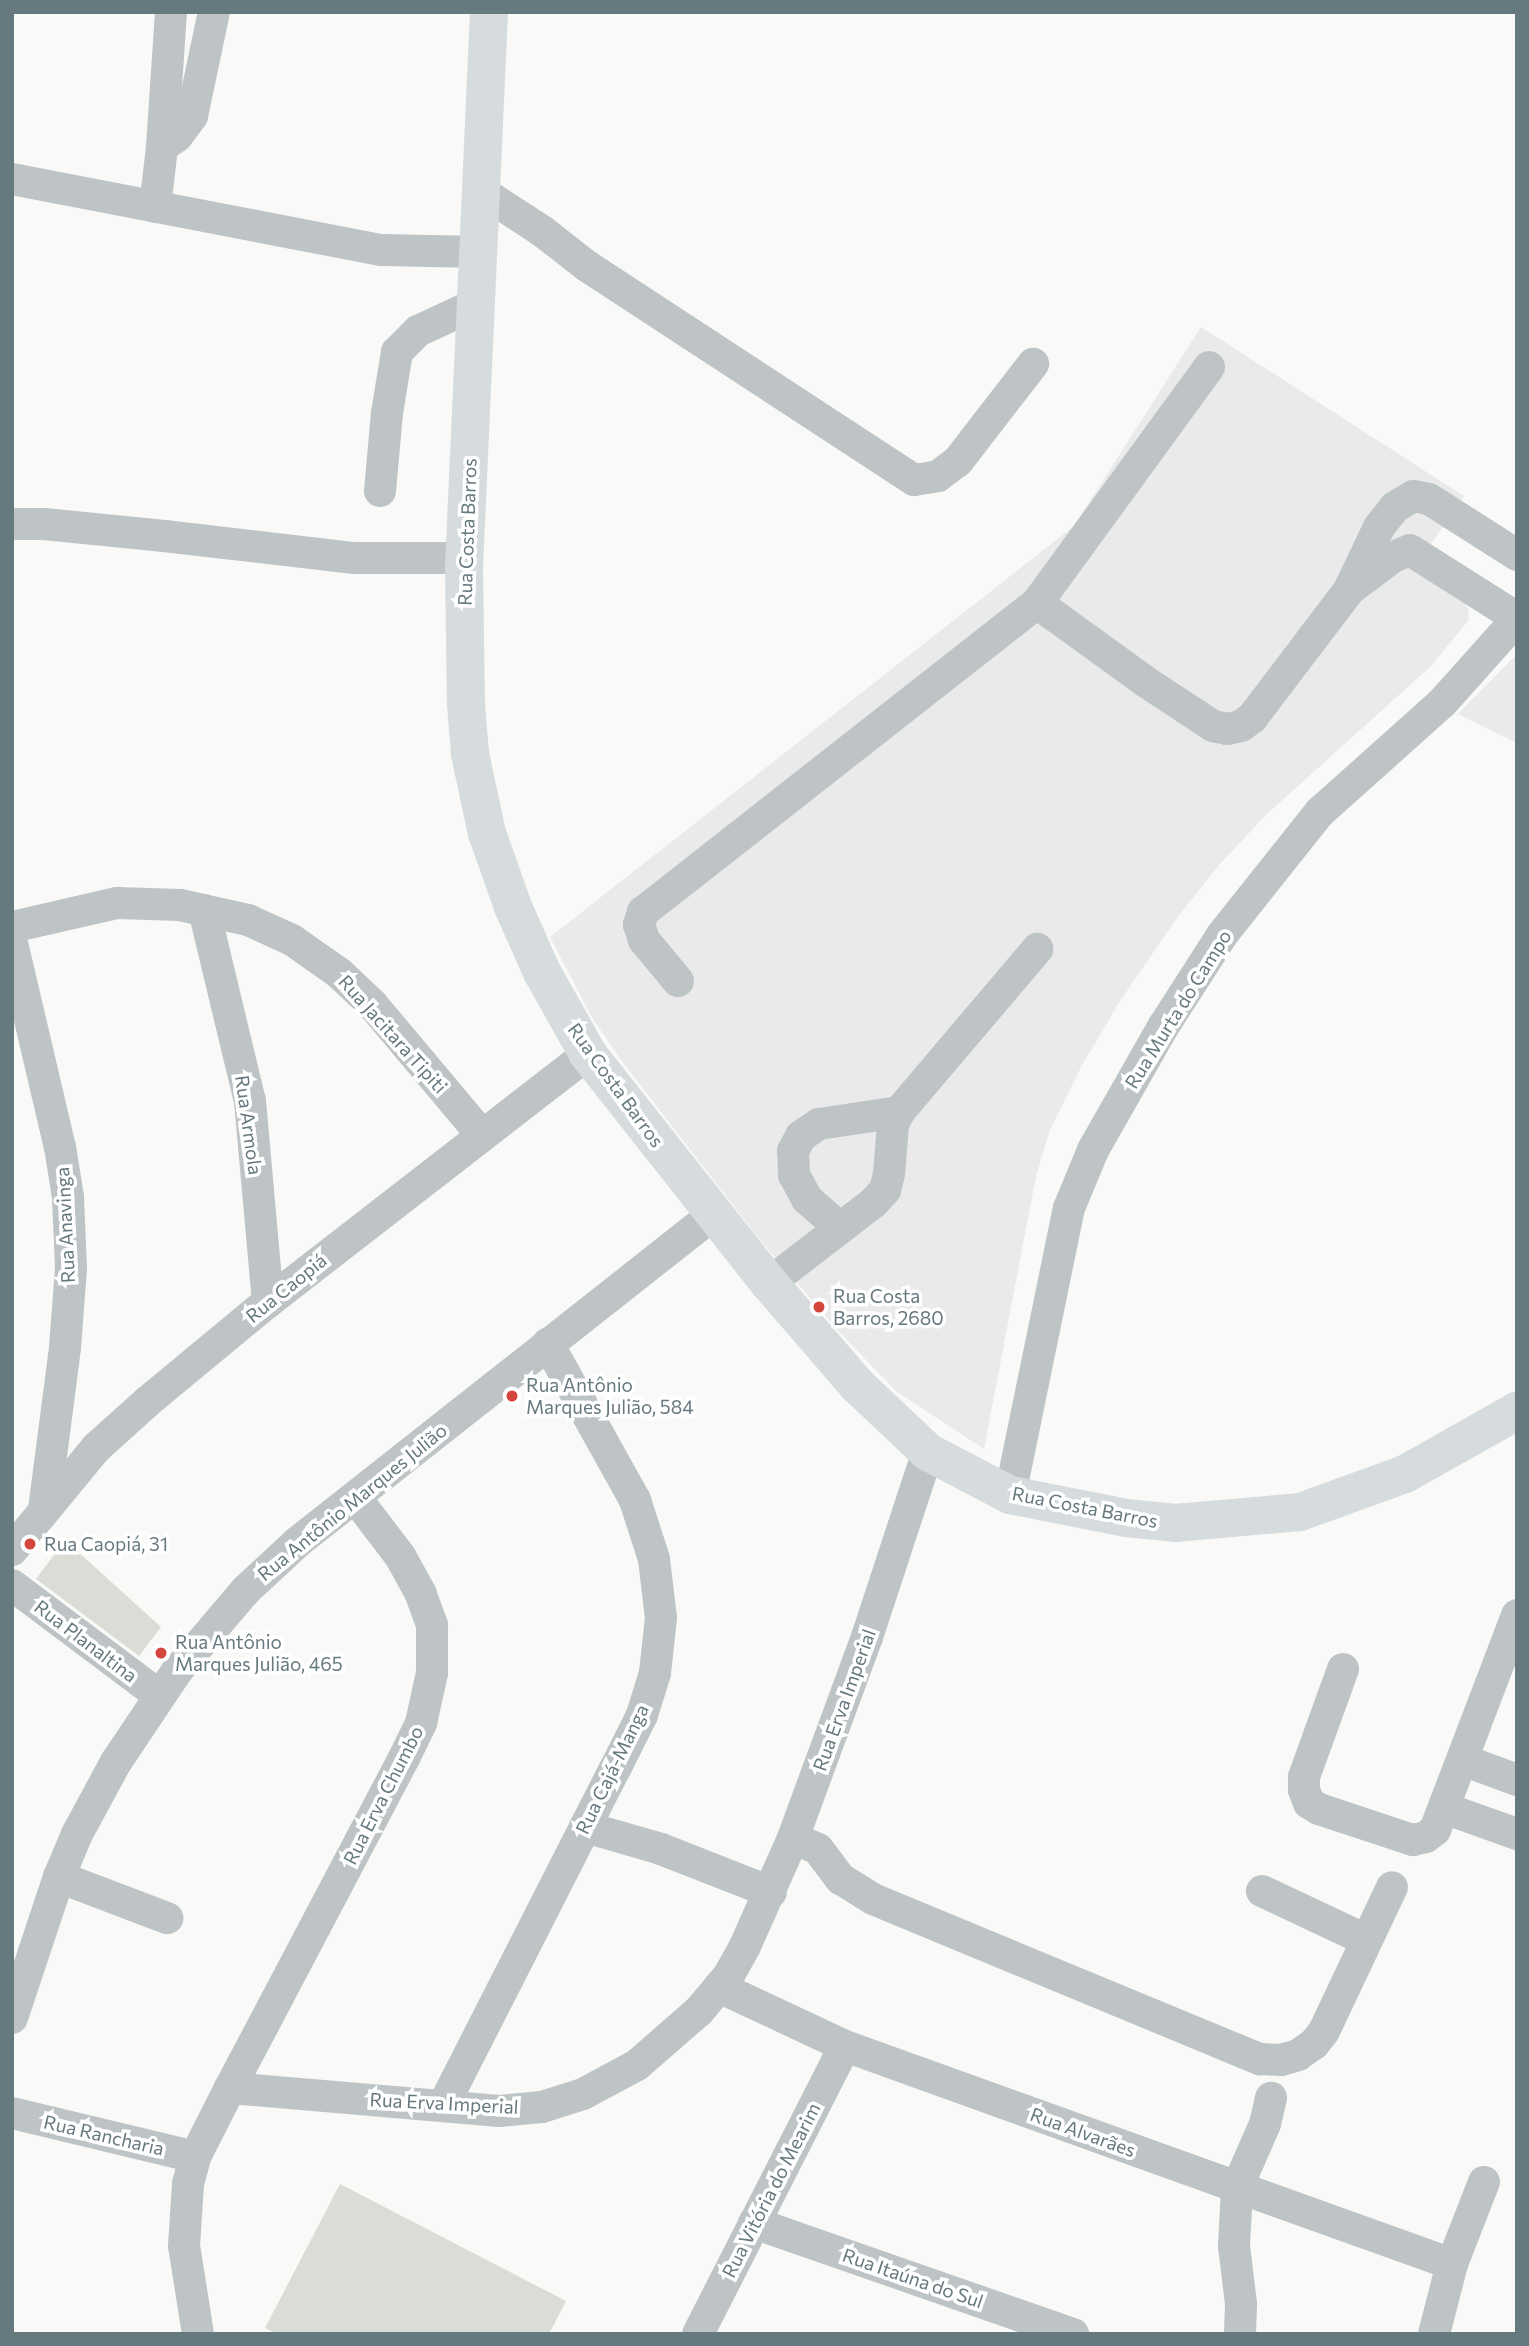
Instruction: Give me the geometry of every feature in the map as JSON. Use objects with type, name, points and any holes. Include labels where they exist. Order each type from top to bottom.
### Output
[{"type":"main road","name":"Rua Costa Barros","points":[[489,12],[465,558],[466,704],[470,754],[487,833],[513,907],[542,972],[587,1054],[769,1283],[857,1385],[928,1452],[1010,1495],[1126,1518],[1175,1523],[1300,1512],[1405,1474],[1517,1411]]},
{"type":"street","points":[[155,207],[171,12]]},
{"type":"street","points":[[162,147],[177,136],[192,116],[214,12]]},
{"type":"street","points":[[12,178],[381,250],[479,252]]},
{"type":"street","points":[[482,192],[542,231],[587,266],[914,480],[938,476],[958,461],[1033,364]]},
{"type":"street","points":[[380,491],[387,413],[397,352],[418,331],[476,304]]},
{"type":"street","points":[[678,981],[644,940],[639,925],[643,912],[1037,603],[1209,367]]},
{"type":"street","points":[[1037,603],[1146,682],[1213,726],[1227,729],[1241,726],[1252,718],[1349,590],[1380,527],[1395,507],[1413,496],[1429,499],[1517,555]]},
{"type":"street","points":[[12,524],[44,524],[355,558],[465,558]]},
{"type":"street","points":[[1349,590],[1393,556],[1410,550],[1517,619]]},
{"type":"street","name":"Rua Murta do Campo","points":[[1010,1495],[1069,1208],[1093,1150],[1163,1027],[1222,935],[1320,812],[1442,703],[1517,619]]},
{"type":"street","name":"Rua Jacitara Tipiti","points":[[12,927],[117,903],[180,905],[248,920],[292,940],[339,972],[372,1004],[481,1134]]},
{"type":"street","name":"Rua Armola","points":[[204,910],[250,1101],[268,1302]]},
{"type":"street","name":"Rua Anavinga","points":[[12,943],[60,1147],[68,1197],[71,1268],[65,1348],[44,1510]]},
{"type":"street","points":[[769,1283],[873,1203],[885,1190],[893,1124],[899,1112],[1037,949]]},
{"type":"street","name":"Rua Caopiá","points":[[12,1550],[96,1448],[146,1402],[268,1302],[587,1054]]},
{"type":"street","points":[[840,1228],[807,1199],[794,1175],[793,1152],[801,1136],[819,1124],[899,1112]]},
{"type":"street","name":"Rua Antônio Marques Julião","points":[[12,2018],[22,1958],[77,1834],[116,1762],[177,1671],[246,1590],[299,1541],[714,1214]]},
{"type":"street","name":"Rua Cajá-Manga","points":[[443,2106],[642,1715],[655,1673],[661,1618],[654,1559],[635,1500],[548,1344]]},
{"type":"street","name":"Rua Erva Imperial","points":[[230,2088],[499,2111],[542,2107],[583,2094],[637,2065],[699,2011],[719,1987],[745,1946],[771,1892],[867,1637],[928,1452]]},
{"type":"street","name":"Rua Erva Chumbo","points":[[230,2088],[289,1962],[421,1723],[432,1673],[432,1625],[421,1594],[400,1556],[355,1497]]},
{"type":"street","name":"Rua Planaltina","points":[[12,1586],[160,1696]]},
{"type":"street","points":[[1343,1669],[1304,1777],[1304,1790],[1309,1802],[1319,1810],[1413,1840],[1435,1830],[1517,1615]]},
{"type":"street","points":[[1463,1760],[1517,1780]]},
{"type":"street","points":[[1444,1808],[1517,1835]]},
{"type":"street","points":[[585,1826],[661,1849],[771,1892]]},
{"type":"street","points":[[793,1838],[818,1849],[841,1880],[873,1899],[1261,2059],[1281,2060],[1298,2055],[1314,2044],[1324,2031],[1392,1887]]},
{"type":"street","points":[[59,1877],[167,1919]]},
{"type":"street","points":[[1262,1891],[1366,1940]]},
{"type":"street","name":"Rua Alvarães","points":[[719,1987],[845,2046],[1452,2264]]},
{"type":"street","name":"Rua Vitória do Mearim","points":[[698,2334],[845,2046]]},
{"type":"street","points":[[198,2334],[184,2246],[188,2184],[195,2157],[230,2088]]},
{"type":"street","points":[[1240,2334],[1241,2304],[1234,2246],[1237,2189],[1265,2124],[1271,2098]]},
{"type":"street","name":"Rua Rancharia","points":[[12,2113],[195,2157]]},
{"type":"street","points":[[1434,2334],[1452,2264],[1484,2182]]},
{"type":"street","name":"Rua Itaúna do Sul","points":[[754,2223],[1073,2334]]},
{"type":"shaded area","points":[[1201,327],[1464,496],[1419,562],[1447,582],[1468,608],[1469,620],[1430,667],[1267,814],[1219,865],[1179,915],[1120,1001],[1081,1067],[1050,1130],[1036,1176],[984,1449],[897,1392],[843,1336],[759,1239],[621,1060],[591,1016],[550,937],[1074,526]]},
{"type":"shaded area","points":[[1517,654],[1517,743],[1458,714]]},
{"type":"shaded area","points":[[65,1540],[161,1627],[139,1656],[36,1579]]},
{"type":"shaded area","points":[[340,2184],[566,2301],[549,2334],[277,2334],[265,2328]]},
{"type":"place","name":"Rua Costa Barros, 2680","points":[[819,1307]]},
{"type":"place","name":"Rua Antônio Marques Julião, 584","points":[[512,1396]]},
{"type":"place","name":"Rua Caopiá, 31","points":[[30,1544]]},
{"type":"place","name":"Rua Antônio Marques Julião, 465","points":[[161,1653]]}]
